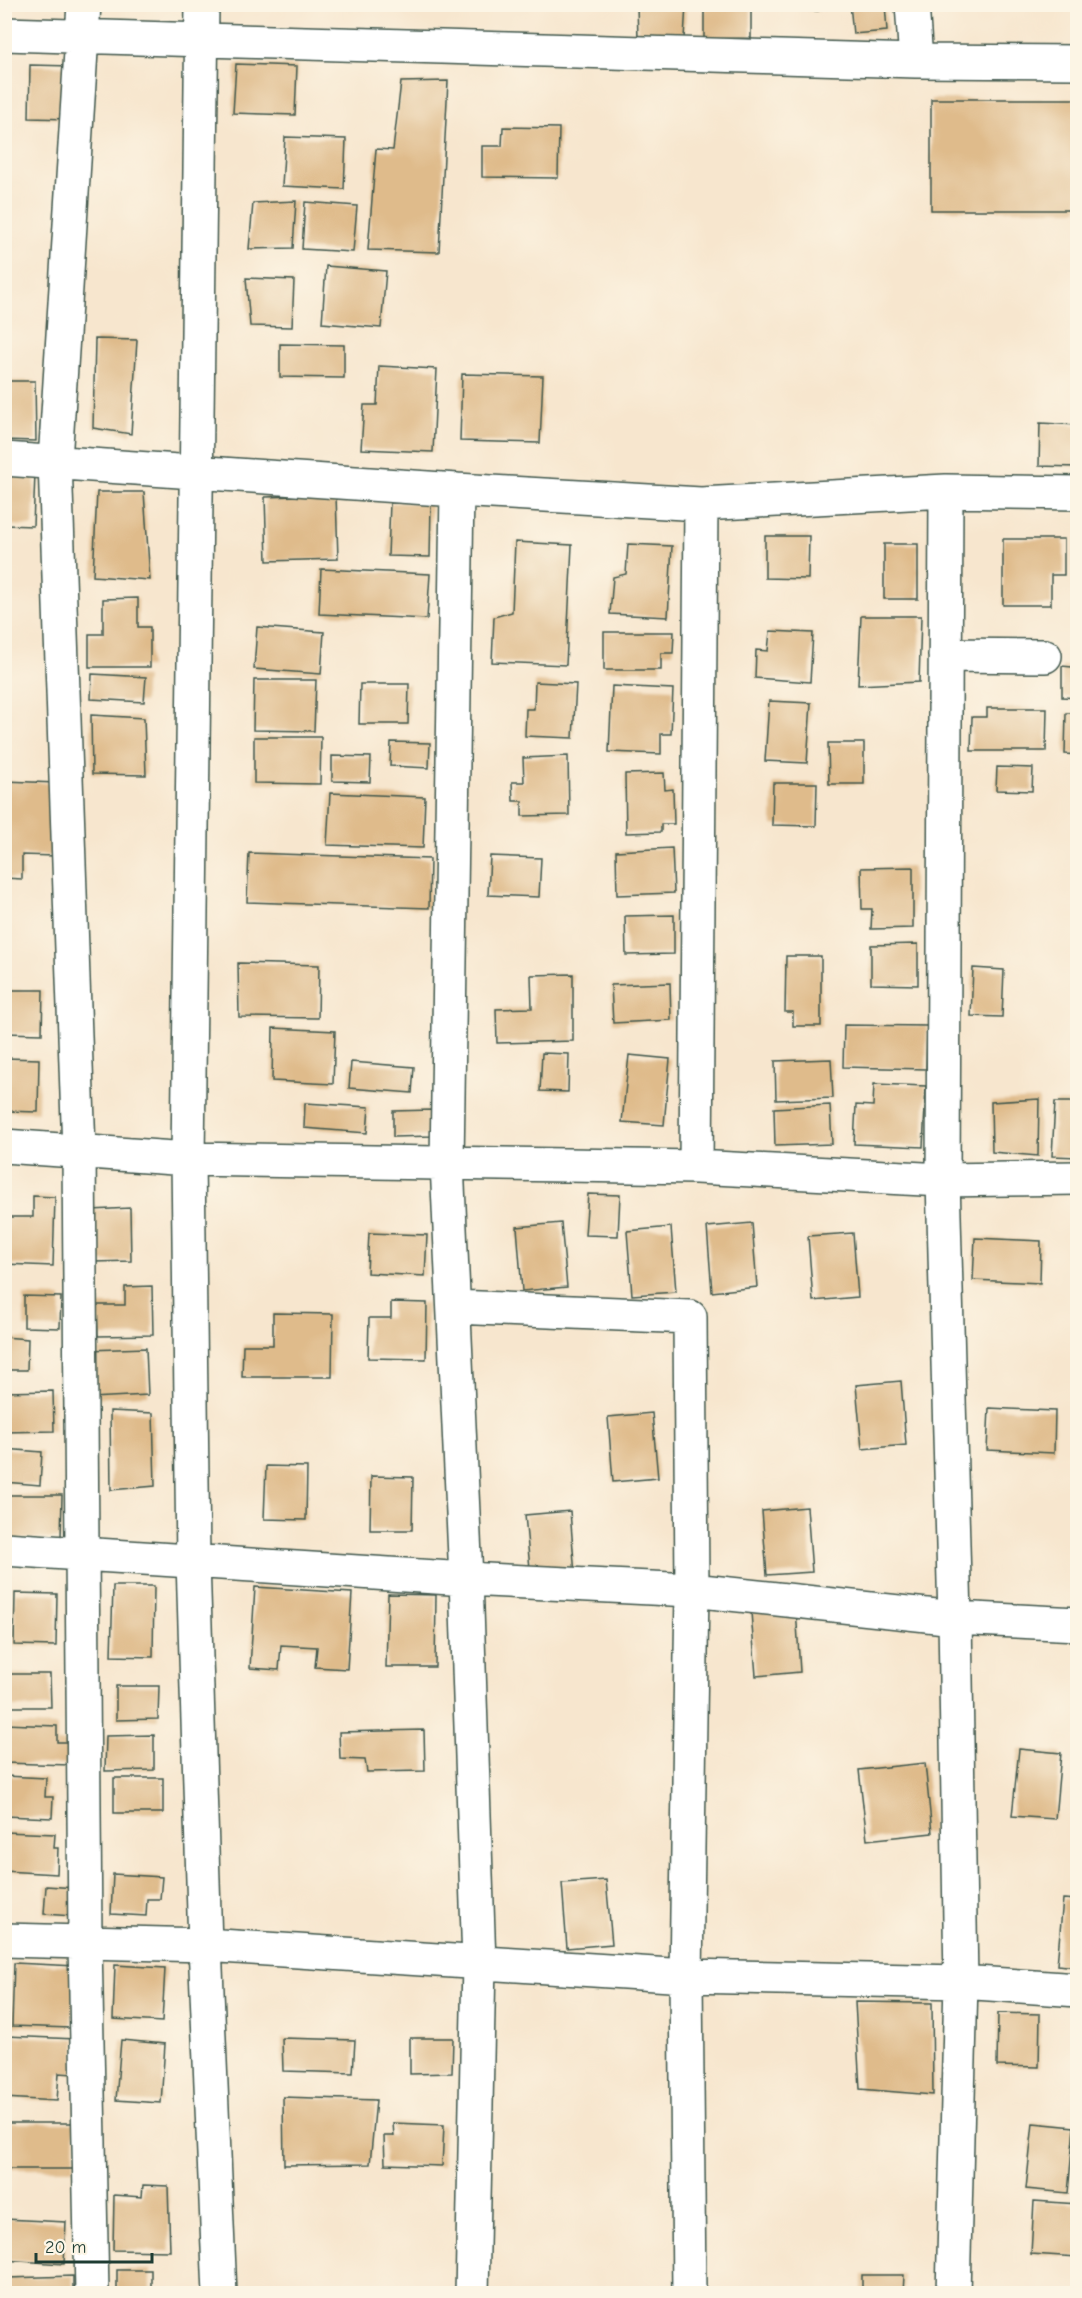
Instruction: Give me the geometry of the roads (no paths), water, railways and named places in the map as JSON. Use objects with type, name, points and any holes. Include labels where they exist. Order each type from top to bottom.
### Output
[{"type":"street","points":[[84,4],[55,461],[79,1151],[85,1942],[92,2294]]},
{"type":"street","points":[[202,4],[188,1159],[193,1561],[205,1945],[220,2294]]},
{"type":"street","points":[[912,4],[916,61]]},
{"type":"street","points":[[4,34],[916,61],[1077,62]]},
{"type":"street","points":[[4,459],[701,504],[946,491],[1077,492]]},
{"type":"street","points":[[457,490],[447,1163],[466,1579],[479,1963],[472,2294]]},
{"type":"street","points":[[946,491],[943,1180],[955,1618],[961,1982],[953,2294]]},
{"type":"street","points":[[696,1167],[701,504]]},
{"type":"street","points":[[945,656],[1045,657]]},
{"type":"street","points":[[4,1146],[188,1159],[696,1167],[943,1180],[1077,1178]]},
{"type":"street","points":[[455,1307],[690,1317],[692,1590],[686,1976],[689,2294]]},
{"type":"street","points":[[4,1549],[81,1552],[466,1579],[692,1590],[955,1618],[1077,1624]]},
{"type":"street","points":[[4,1940],[205,1945],[686,1976],[961,1982],[1077,1990]]}]
